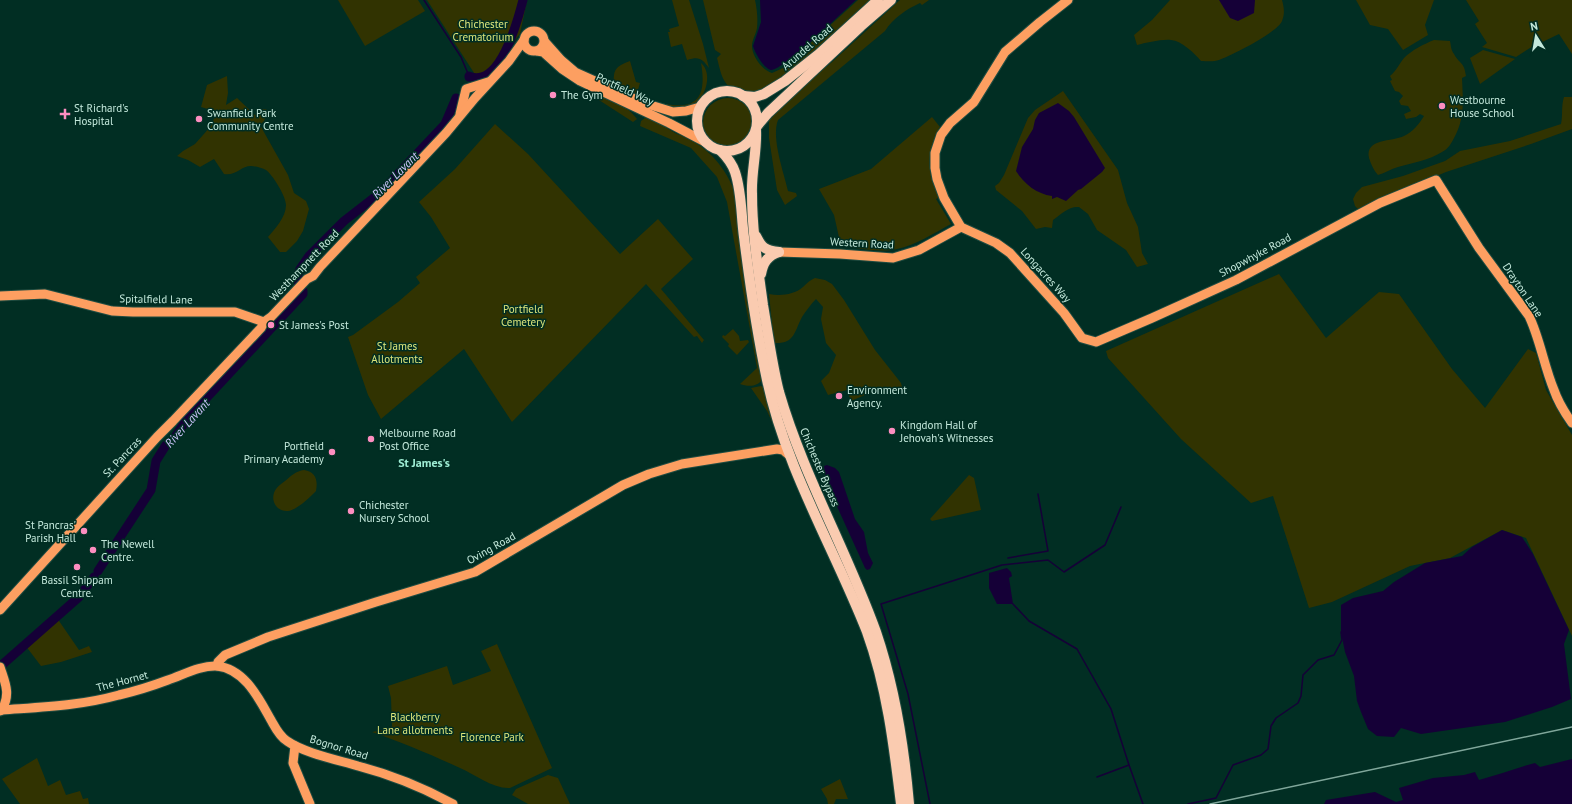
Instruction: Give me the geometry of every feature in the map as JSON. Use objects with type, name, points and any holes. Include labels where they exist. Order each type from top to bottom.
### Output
[{"type":"highway","name":"Arundel Road","points":[[743,96],[755,97],[764,94],[785,81],[819,54],[878,0]]},
{"type":"highway","name":"Arundel Road","points":[[757,126],[766,105],[813,72],[861,26],[891,0]]},
{"type":"highway","points":[[722,91],[736,92],[743,96],[753,106],[757,126],[748,143],[730,151],[720,150],[707,143],[702,138],[697,126],[700,107],[708,97],[722,91]]},
{"type":"highway","name":"Chichester Bypass","points":[[757,126],[757,143],[752,191],[754,231],[760,284],[779,389],[793,437],[864,600],[891,680],[905,759],[909,804]]},
{"type":"highway","name":"Chichester Bypass","points":[[720,150],[730,162],[735,172],[739,188],[744,237],[764,368],[772,403],[789,455],[855,603],[877,662],[887,705],[901,804]]},
{"type":"highway","points":[[754,231],[761,246],[768,250],[778,252]]},
{"type":"highway","points":[[760,284],[762,266],[769,256],[778,252]]},
{"type":"main road","points":[[961,227],[944,198],[936,179],[935,153],[941,135],[950,123],[974,102],[1005,52],[1068,0]]},
{"type":"main road","name":"Westhampnett Road","points":[[264,322],[272,317],[307,279],[313,276],[403,180],[475,98],[493,80],[509,61],[528,33],[536,31],[542,34],[545,42],[543,47],[509,61]]},
{"type":"main road","points":[[524,40],[525,46],[533,51]]},
{"type":"main road","name":"Portfield Way","points":[[545,42],[561,60],[575,72],[644,103],[674,112],[686,111],[700,107]]},
{"type":"main road","name":"Portfield Way","points":[[533,51],[543,52],[562,69],[580,81],[669,123],[707,143]]},
{"type":"main road","name":"Westhampnett Road","points":[[474,88],[493,80]]},
{"type":"main road","points":[[470,87],[474,88],[477,92],[475,98],[470,99],[466,96],[466,89],[470,87]]},
{"type":"main road","name":"Westhampnett Road","points":[[458,119],[466,96]]},
{"type":"main road","name":"Shopwhyke Road","points":[[1082,338],[1096,342],[1159,316],[1236,280],[1380,203],[1436,180]]},
{"type":"main road","name":"Drayton Lane","points":[[1436,180],[1479,248],[1529,316],[1535,328],[1554,390],[1560,404],[1572,423]]},
{"type":"main road","name":"Western Road","points":[[778,252],[840,254],[892,258],[919,250],[961,227]]},
{"type":"main road","name":"Longacres Way","points":[[961,227],[996,243],[1010,253],[1064,313],[1082,338]]},
{"type":"main road","name":"Spitalfield Lane","points":[[0,296],[45,294],[109,310],[133,312],[236,312],[264,322]]},
{"type":"main road","name":"St. Pancras","points":[[0,610],[152,442],[177,418],[261,328],[264,322]]},
{"type":"main road","points":[[776,449],[779,446],[782,436]]},
{"type":"main road","points":[[776,449],[781,449],[789,455]]},
{"type":"main road","name":"Oving Road","points":[[217,666],[218,662],[223,657],[268,637],[475,572],[617,489],[649,474],[696,462],[776,449]]},
{"type":"main road","name":"Bognor Road","points":[[217,666],[234,672],[244,680],[255,693],[279,733],[287,741],[296,746],[325,756],[403,779],[453,804]]},
{"type":"main road","name":"The Hornet","points":[[1,710],[65,706],[104,699],[141,690],[192,671],[217,666]]},
{"type":"main road","points":[[0,667],[7,690],[12,699],[27,709]]},
{"type":"main road","points":[[1,710],[7,698],[7,690]]},
{"type":"main road","points":[[296,746],[293,763],[310,804]]},
{"type":"green space","points":[[338,0],[418,0],[425,11],[365,46]]},
{"type":"green space","name":"Chichester Crematorium","points":[[427,0],[527,0],[520,34],[487,72],[476,76]]},
{"type":"green space","points":[[672,0],[689,0],[709,68],[698,58],[687,60],[682,44],[671,47],[668,32],[670,32],[669,29],[679,26]]},
{"type":"green space","points":[[703,0],[755,0],[757,25],[752,50],[761,66],[772,73],[783,68],[858,0],[873,0],[820,47],[769,87],[743,96],[731,89],[724,81],[717,58],[721,54],[715,50]]},
{"type":"green space","points":[[900,0],[929,0],[922,5],[920,3],[915,5],[901,14],[888,26],[885,31],[778,120],[776,136],[781,165],[788,191],[796,193],[797,196],[785,205],[777,190],[769,138],[769,121],[773,111],[832,62]]},
{"type":"green space","points":[[1170,0],[1282,0],[1284,16],[1279,26],[1243,49],[1217,61],[1201,61],[1188,48],[1171,40],[1154,41],[1137,45],[1134,35],[1152,20]]},
{"type":"green space","points":[[1356,0],[1434,0],[1425,25],[1428,35],[1403,50],[1388,29],[1370,25]]},
{"type":"green space","points":[[1466,0],[1572,0],[1572,54],[1559,34],[1530,48],[1516,57],[1482,47],[1487,43],[1475,24],[1479,21]]},
{"type":"green space","points":[[1434,40],[1450,41],[1453,52],[1463,65],[1465,71],[1466,76],[1462,78],[1462,116],[1458,131],[1449,146],[1437,155],[1378,175],[1375,172],[1369,158],[1371,147],[1380,142],[1399,138],[1407,134],[1416,128],[1424,116],[1420,114],[1416,117],[1406,119],[1404,114],[1411,111],[1408,106],[1401,105],[1399,101],[1403,96],[1399,92],[1395,91],[1390,81],[1392,80],[1390,76],[1407,55]]},
{"type":"green space","points":[[1483,50],[1515,59],[1480,84],[1470,58]]},
{"type":"green space","points":[[630,61],[636,82],[640,83],[637,93],[634,94],[614,86],[616,69]]},
{"type":"green space","points":[[701,63],[707,74],[706,87],[703,94],[695,104],[684,108],[674,108],[664,106],[650,100],[675,105],[685,105],[692,102],[698,97],[702,89],[703,78]]},
{"type":"green space","points":[[227,76],[228,93],[226,105],[237,98],[255,115],[263,109],[266,109],[267,111],[264,121],[260,125],[288,175],[294,193],[306,201],[309,209],[303,231],[297,241],[286,252],[280,252],[268,237],[277,227],[284,214],[286,205],[284,196],[272,176],[266,170],[258,167],[247,166],[232,174],[224,174],[214,159],[200,167],[177,156],[195,144],[211,126],[218,112],[201,107],[207,85]]},
{"type":"green space","points":[[585,91],[613,100],[626,108],[637,119],[633,122]]},
{"type":"green space","points":[[1063,91],[1118,170],[1127,203],[1138,227],[1142,253],[1148,264],[1137,267],[1126,250],[1097,230],[1088,214],[1079,207],[1068,209],[1059,215],[1053,220],[1052,228],[1045,227],[1036,229],[1022,211],[996,190],[995,186],[1004,175],[1028,118],[1035,110]]},
{"type":"green space","points":[[1564,97],[1572,97],[1572,129],[1446,172],[1358,209],[1355,206],[1353,199],[1362,187],[1403,176],[1445,161],[1460,151],[1510,141],[1561,124]]},
{"type":"green space","points":[[728,98],[737,100],[748,109],[753,123],[751,132],[742,143],[728,148],[719,146],[708,137],[703,123],[705,114],[714,103]]},
{"type":"green space","points":[[932,117],[940,127],[935,137],[930,154],[930,171],[935,188],[940,197],[936,199],[951,224],[918,242],[897,249],[876,250],[841,246],[834,215],[819,189],[871,169]]},
{"type":"green space","points":[[645,118],[657,121],[675,133],[685,136],[703,148],[717,161],[736,194],[763,378],[756,385],[746,386],[740,384],[757,368],[727,202],[717,177],[691,148],[640,126],[641,121]]},
{"type":"green space","name":"Portfield Cemetery","points":[[495,124],[528,154],[620,254],[658,219],[693,259],[661,289],[704,340],[702,343],[697,336],[694,337],[646,284],[512,422],[464,349],[381,419],[368,395],[348,337],[353,335],[398,302],[420,283],[416,277],[450,248],[431,217],[419,202],[455,169]]},
{"type":"green space","points":[[1279,274],[1326,338],[1379,292],[1399,294],[1452,369],[1485,408],[1528,349],[1536,353],[1546,390],[1572,435],[1572,636],[1526,538],[1502,530],[1450,558],[1410,566],[1332,602],[1309,608],[1273,496],[1251,503],[1181,439],[1108,358],[1106,351]]},
{"type":"green space","points":[[815,278],[825,280],[832,284],[844,300],[875,350],[901,383],[902,387],[884,394],[879,389],[851,401],[847,390],[828,395],[821,381],[829,373],[836,355],[826,343],[821,319],[823,307],[816,299],[802,317],[793,336],[781,343],[774,343],[769,294],[782,295],[795,292]]},
{"type":"green space","points":[[733,329],[739,336],[740,341],[748,340],[749,342],[737,355],[722,337]]},
{"type":"green space","points":[[761,386],[765,388],[778,435],[767,411],[751,388]]},
{"type":"green space","points":[[304,470],[314,475],[317,483],[316,491],[303,503],[292,510],[284,511],[277,507],[273,497],[276,489],[298,471]]},
{"type":"green space","points":[[969,475],[974,478],[981,510],[932,521],[930,519]]},
{"type":"green space","points":[[57,618],[79,650],[89,646],[92,652],[61,662],[41,666],[25,645]]},
{"type":"green space","name":"Florence Park","points":[[497,644],[552,768],[510,788],[504,788],[491,784],[460,768],[372,732],[387,729],[392,726],[391,698],[388,686],[447,666],[453,685],[491,671],[481,651]]},
{"type":"green space","points":[[37,758],[48,786],[60,780],[66,795],[80,791],[83,799],[88,798],[89,804],[20,804],[2,779]]},
{"type":"green space","points":[[548,775],[558,778],[570,804],[528,804],[512,795],[516,789]]},
{"type":"green space","points":[[840,779],[848,799],[836,799],[834,804],[828,804],[827,799],[821,789]]},
{"type":"shaded area","points":[[760,0],[856,0],[787,61],[771,70],[763,64],[753,46],[761,22]]},
{"type":"shaded area","points":[[1219,0],[1255,0],[1254,13],[1238,21],[1230,18]]},
{"type":"shaded area","points":[[1058,103],[1069,111],[1074,117],[1105,168],[1066,201],[1057,197],[1052,199],[1052,196],[1046,195],[1031,188],[1016,171],[1022,147],[1033,129],[1035,120],[1039,113]]},
{"type":"shaded area","points":[[827,465],[835,468],[839,472],[855,519],[864,532],[868,553],[873,563],[870,569],[867,570],[865,568],[830,491],[826,480],[824,466]]},
{"type":"shaded area","points":[[1502,530],[1522,537],[1533,554],[1569,630],[1564,644],[1571,699],[1552,707],[1505,722],[1421,734],[1401,728],[1394,737],[1377,736],[1368,729],[1357,701],[1354,676],[1345,652],[1341,632],[1341,605],[1353,598],[1383,591],[1394,582],[1425,563],[1462,556],[1472,547]]},
{"type":"shaded area","points":[[1007,568],[1011,572],[1012,576],[1009,578],[1013,604],[997,604],[989,588],[989,573]]},
{"type":"shaded area","points":[[1572,759],[1572,804],[1324,804],[1326,800],[1375,792],[1396,802],[1403,800],[1399,788],[1433,778],[1464,775],[1475,772],[1479,780],[1535,763],[1540,767]]},
{"type":"waterway","name":"River Lavant","points":[[424,0],[461,57],[469,76]]},
{"type":"waterway","name":"River Lavant","points":[[469,77],[480,78],[490,73],[498,63],[512,36],[523,0]]},
{"type":"waterway","name":"River Lavant","points":[[298,282],[297,277],[300,269],[309,256],[344,221],[380,193],[445,124],[456,98]]},
{"type":"waterway","name":"River Lavant","points":[[98,571],[151,490],[156,461],[166,445],[175,437],[187,419],[303,294],[303,291]]},
{"type":"waterway","points":[[1008,558],[1048,551],[1038,494]]},
{"type":"waterway","points":[[930,804],[908,694],[881,604],[1002,565],[1048,560],[1064,572],[1105,545],[1121,507]]},
{"type":"waterway","name":"River Lavant","points":[[3,664],[79,597],[94,577]]},
{"type":"waterway","points":[[1013,604],[1029,621],[1077,649],[1111,709],[1143,804]]},
{"type":"waterway","points":[[1188,804],[1216,798],[1233,765],[1261,755],[1268,749],[1271,726],[1276,718],[1298,703],[1301,696],[1303,675],[1318,660],[1334,655],[1342,640],[1341,632]]},
{"type":"waterway","points":[[1097,777],[1129,765]]},
{"type":"railway","points":[[1210,804],[1572,727]]},
{"type":"place","name":"The Gym","points":[[553,95]]},
{"type":"place","name":"Westbourne House School","points":[[1442,106]]},
{"type":"place","name":"St Richard's Hospital","points":[[65,114]]},
{"type":"place","name":"Swanfield Park Community Centre","points":[[199,119]]},
{"type":"place","name":"St James's Post","points":[[271,325]]},
{"type":"place","name":"Environment Agency.","points":[[839,396]]},
{"type":"place","name":"Kingdom Hall of Jehovah's Witnesses","points":[[892,431]]},
{"type":"place","name":"Melbourne Road Post Office","points":[[371,439]]},
{"type":"place","name":"Portfield Primary Academy","points":[[332,452]]},
{"type":"place","name":"Chichester Nursery School","points":[[351,511]]},
{"type":"place","name":"St Pancras' Parish Hall","points":[[84,531]]},
{"type":"place","name":"The Newell Centre.","points":[[93,550]]},
{"type":"place","name":"Bassil Shippam Centre.","points":[[77,567]]},
{"type":"district","name":"St James's","points":[[424,462]]},
{"type":"park label","name":"St James Allotments","points":[[397,352]]},
{"type":"park label","name":"Blackberry Lane allotments","points":[[415,723]]}]
